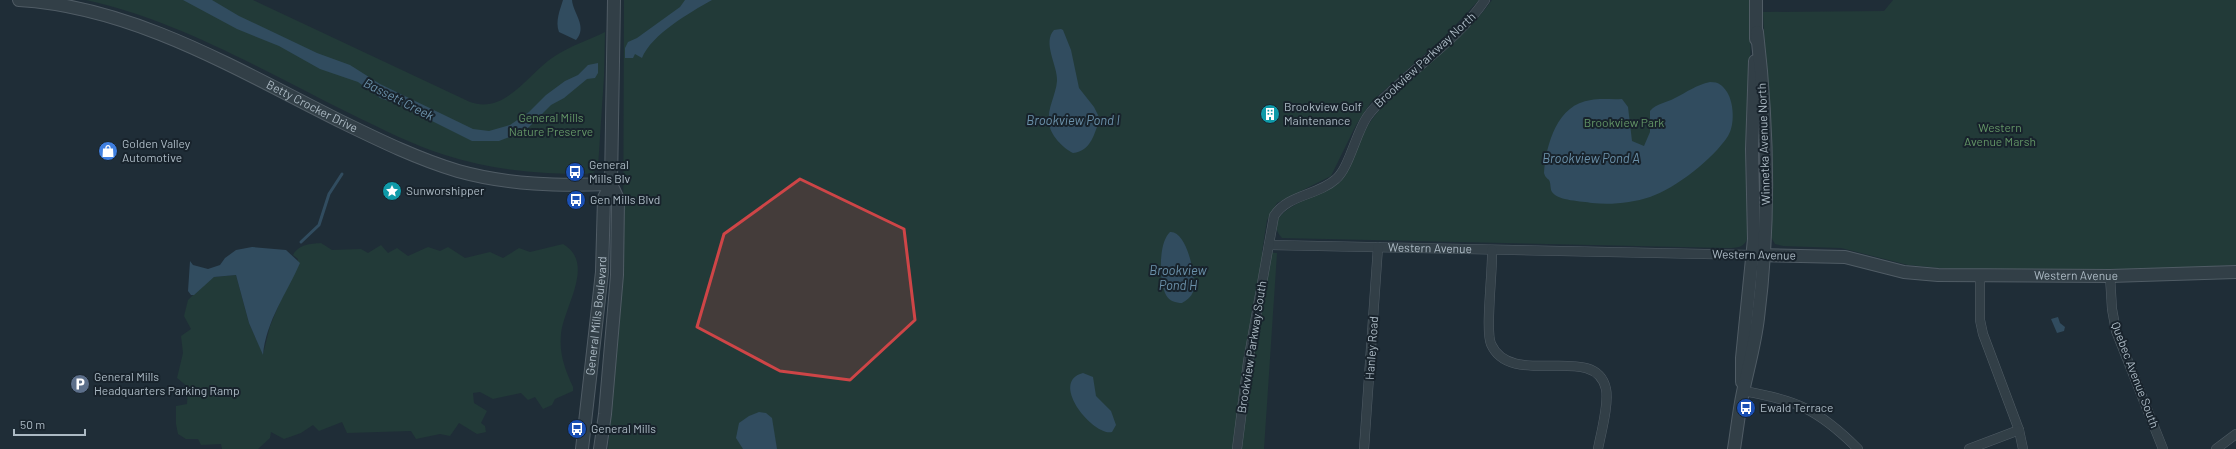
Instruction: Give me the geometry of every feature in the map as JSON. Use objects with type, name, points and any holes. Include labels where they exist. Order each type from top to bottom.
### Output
[{"type":"street","name":"Betty Crocker Drive","points":[[19,0],[78,8],[153,31],[188,46],[387,144],[458,171],[494,179],[532,184],[570,186],[611,184]]},
{"type":"street","name":"General Mills Boulevard","points":[[582,449],[602,272],[604,198],[611,184],[614,0]]},
{"type":"street","name":"Brookview Parkway North","points":[[1269,245],[1274,216],[1278,211],[1287,203],[1320,189],[1336,179],[1360,129],[1374,107],[1464,26],[1485,0]]},
{"type":"street","name":"Winnetka Avenue North","points":[[1743,391],[1742,358],[1753,255],[1754,185],[1752,142],[1757,32],[1756,0]]},
{"type":"street","name":"Winnetka Avenue North","points":[[1743,391],[1753,353],[1765,256],[1766,158],[1763,83],[1757,32]]},
{"type":"street","name":"General Mills Boulevard","points":[[600,449],[608,392],[617,275],[618,199],[611,184]]},
{"type":"street","name":"Western Avenue","points":[[1269,245],[1765,256],[1832,256],[1855,259],[1904,272],[1980,276],[2110,276],[2236,272]]},
{"type":"street","name":"Brookview Parkway South","points":[[1237,449],[1248,362],[1269,245]]},
{"type":"street","name":"Hanley Road","points":[[1364,449],[1378,247]]},
{"type":"street","points":[[1492,250],[1489,331],[1492,345],[1502,358],[1511,362],[1529,365],[1590,368],[1599,374],[1604,384],[1606,397],[1598,449]]},
{"type":"street","points":[[1980,276],[1980,320],[1983,334],[2019,430],[2023,449]]},
{"type":"street","name":"Quebec Avenue South","points":[[2110,276],[2112,309],[2116,331],[2163,449]]},
{"type":"street","points":[[1734,449],[1743,391],[1788,400],[1806,407],[1830,422],[1858,449]]},
{"type":"street","points":[[1969,449],[2019,430]]},
{"type":"street","points":[[2216,449],[2236,434]]},
{"type":"highlighted area","points":[[800,179],[904,229],[915,320],[850,380],[780,371],[697,327],[724,234]]},
{"type":"green space","name":"General Mills Nature Preserve","points":[[86,0],[253,0],[470,102],[483,104],[495,103],[506,97],[516,90],[545,63],[561,52],[605,32],[604,76],[598,167],[593,173],[585,174],[532,172],[497,168],[445,155],[386,131],[188,34],[154,20]]},
{"type":"green space","points":[[624,0],[1479,0],[1444,37],[1371,102],[1356,125],[1331,176],[1277,203],[1267,220],[1262,252],[1277,253],[1264,449],[608,449],[623,283]]},
{"type":"green space","name":"Brookview Park","points":[[1492,0],[1751,0],[1748,235],[1745,243],[1737,247],[1726,248],[1282,238],[1276,228],[1278,219],[1285,211],[1296,204],[1332,187],[1343,179],[1362,135],[1377,113],[1405,84],[1466,31]]},
{"type":"green space","name":"Western Avenue Marsh","points":[[1893,0],[2236,0],[2236,265],[2138,270],[1960,270],[1908,265],[1841,248],[1783,246],[1775,244],[1770,235],[1770,150],[1763,12],[1884,11]]},
{"type":"green space","points":[[321,243],[332,250],[361,249],[368,253],[381,245],[388,253],[397,248],[408,256],[428,247],[440,251],[448,247],[465,258],[490,252],[503,258],[519,248],[530,252],[563,244],[573,252],[577,262],[578,273],[576,286],[563,323],[561,334],[563,361],[573,387],[573,391],[555,399],[552,405],[543,409],[535,397],[528,400],[521,393],[493,399],[480,392],[473,393],[474,403],[487,411],[481,423],[485,426],[486,432],[477,434],[459,423],[450,436],[440,434],[416,439],[411,431],[347,433],[342,422],[319,431],[313,425],[301,433],[284,439],[271,432],[270,438],[258,449],[222,449],[221,444],[201,445],[198,439],[186,439],[178,434],[176,424],[176,406],[187,404],[188,387],[177,378],[183,353],[181,336],[191,329],[184,316],[188,300],[214,277],[236,275],[249,323],[263,354],[270,326],[298,259],[293,255],[295,251],[309,244]]},
{"type":"water","name":"Bassett Creek","points":[[183,0],[212,0],[239,16],[317,53],[350,65],[380,84],[473,129],[489,131],[510,125],[529,112],[546,95],[565,81],[578,75],[588,65],[598,63],[598,73],[595,78],[587,79],[564,98],[551,105],[529,127],[517,134],[499,141],[472,141],[400,105],[380,98],[358,82],[320,69],[279,46],[237,29]]},
{"type":"water","points":[[563,0],[572,0],[579,20],[581,30],[576,40],[559,32],[559,12]]},
{"type":"water","points":[[685,0],[712,0],[682,18],[662,33],[647,49],[642,58],[635,54],[633,58],[625,58],[625,48],[628,42],[637,38],[680,7]]},
{"type":"water","name":"Brookview Pond I","points":[[1054,30],[1063,30],[1071,50],[1079,88],[1094,107],[1100,119],[1094,135],[1088,145],[1079,152],[1073,153],[1065,148],[1054,136],[1049,123],[1049,112],[1057,81],[1057,75],[1050,48],[1050,41]]},
{"type":"water","name":"Brookview Pond A","points":[[1710,82],[1720,84],[1727,92],[1731,102],[1733,114],[1732,126],[1728,136],[1713,154],[1682,180],[1650,197],[1636,201],[1614,204],[1599,204],[1570,200],[1559,197],[1552,192],[1550,181],[1544,173],[1547,150],[1562,117],[1570,109],[1579,103],[1591,100],[1622,99],[1628,107],[1632,141],[1644,146],[1650,132],[1650,111],[1653,108],[1696,87]]},
{"type":"water","name":"Brookview Pond H","points":[[1170,232],[1176,233],[1181,239],[1186,247],[1192,267],[1194,286],[1193,292],[1189,298],[1182,303],[1177,303],[1167,297],[1162,281],[1161,263],[1163,245]]},
{"type":"water","points":[[252,247],[286,250],[300,263],[268,330],[263,355],[249,323],[236,275],[214,277],[194,295],[191,295],[188,291],[190,261],[193,265],[208,269],[220,265],[225,258],[236,250]]},
{"type":"water","points":[[2058,317],[2060,323],[2065,327],[2064,331],[2057,333],[2051,319]]},
{"type":"water","points":[[1083,373],[1093,377],[1096,396],[1111,411],[1116,425],[1112,432],[1104,431],[1095,426],[1078,408],[1072,397],[1070,387],[1073,378]]},
{"type":"water","points":[[759,412],[766,413],[772,418],[777,449],[743,449],[736,438],[739,423],[749,416]]},
{"type":"waterway","points":[[301,242],[319,225],[329,194],[342,174]]},
{"type":"place","name":"Brookview Golf Maintenance","points":[[1270,114]]},
{"type":"place","name":"Golden Valley Automotive","points":[[108,151]]},
{"type":"place","name":"General Mills Blv","points":[[575,172]]},
{"type":"place","name":"Sunworshipper","points":[[392,191]]},
{"type":"place","name":"Gen Mills Blvd","points":[[576,200]]},
{"type":"place","name":"General Mills Headquarters Parking Ramp","points":[[80,384]]},
{"type":"place","name":"Ewald Terrace","points":[[1746,408]]},
{"type":"place","name":"General Mills","points":[[577,429]]}]
